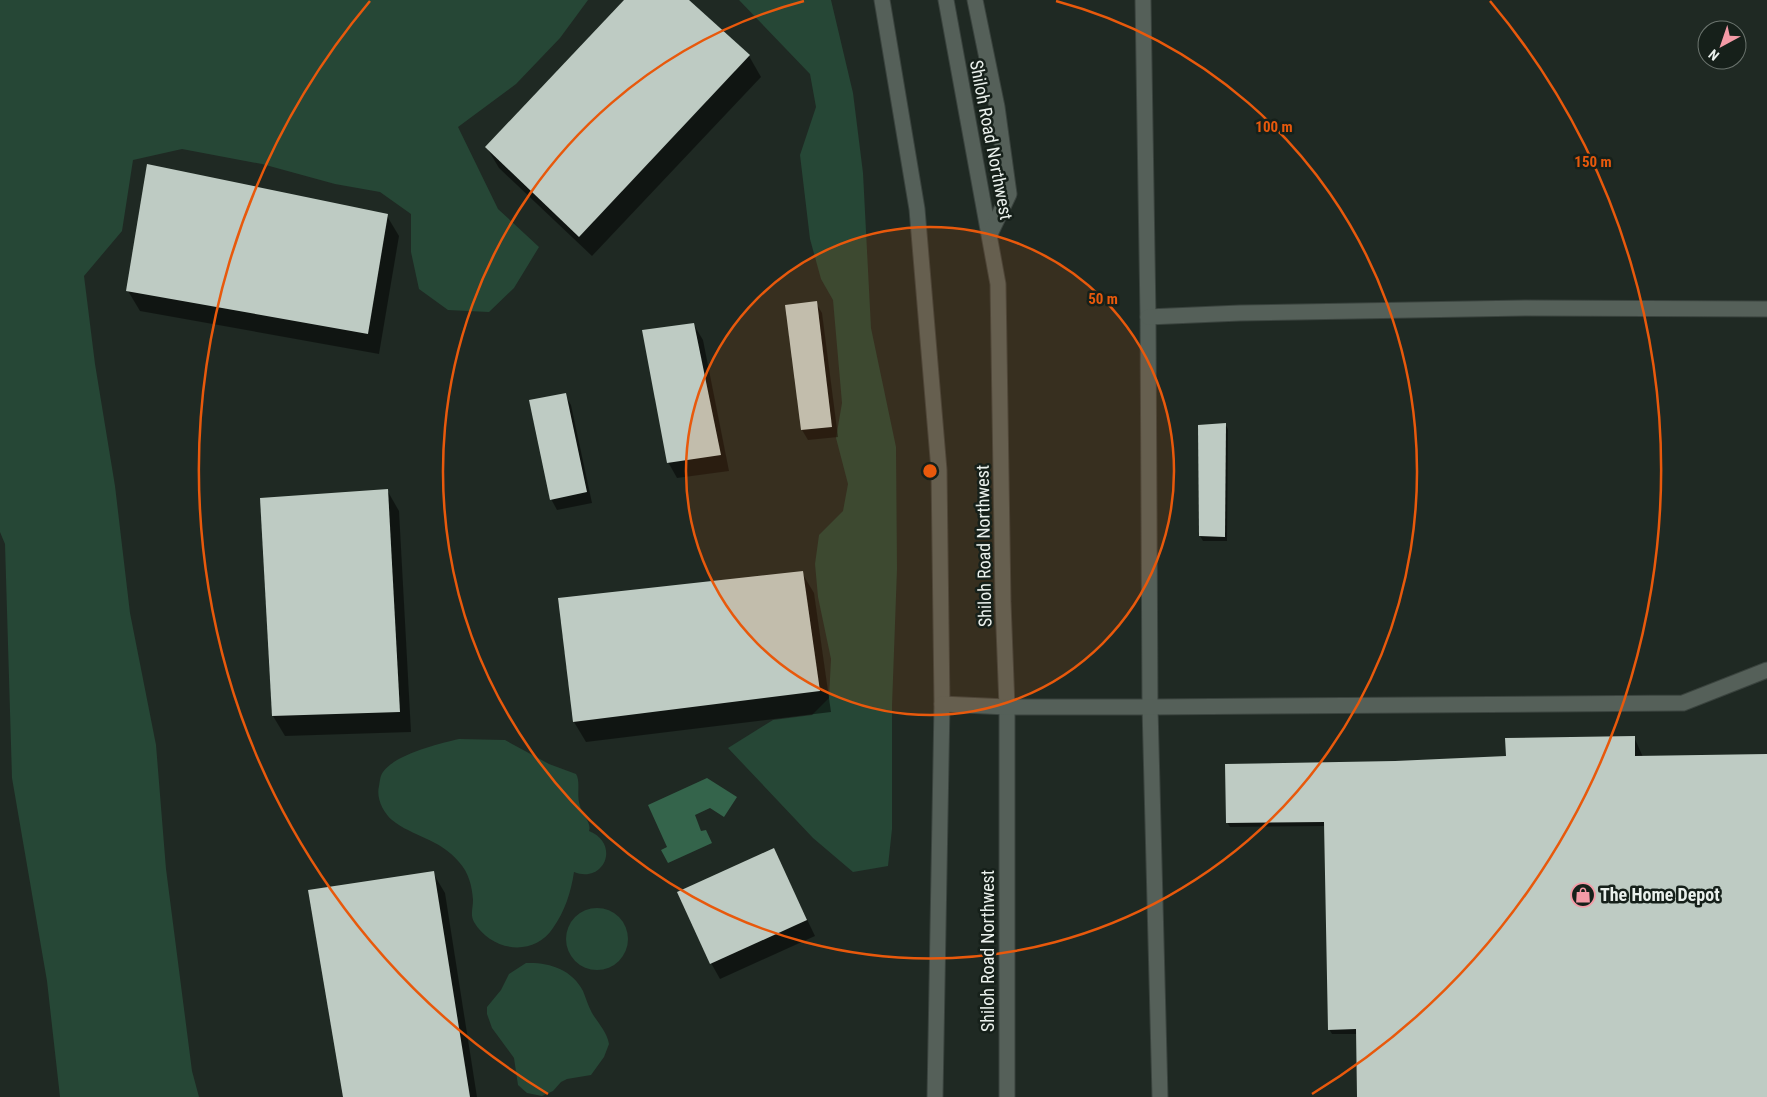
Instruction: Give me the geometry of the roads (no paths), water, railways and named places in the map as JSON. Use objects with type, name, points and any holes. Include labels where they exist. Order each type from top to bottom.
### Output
[{"type":"street","points":[[882,0],[917,209],[939,470],[942,704],[935,1097]]},
{"type":"street","name":"Shiloh Road Northwest","points":[[946,0],[998,284],[1003,602],[1007,707],[1006,1097]]},
{"type":"street","points":[[975,0],[997,107],[1009,194],[990,234]]},
{"type":"street","points":[[1143,0],[1148,317],[1150,707],[1160,1097]]},
{"type":"street","points":[[1148,317],[1240,313],[1526,308],[1767,309]]},
{"type":"street","points":[[942,704],[1007,707],[1150,707],[1683,703],[1767,670]]},
{"type":"place","name":"The Home Depot","points":[[1583,895]]}]
